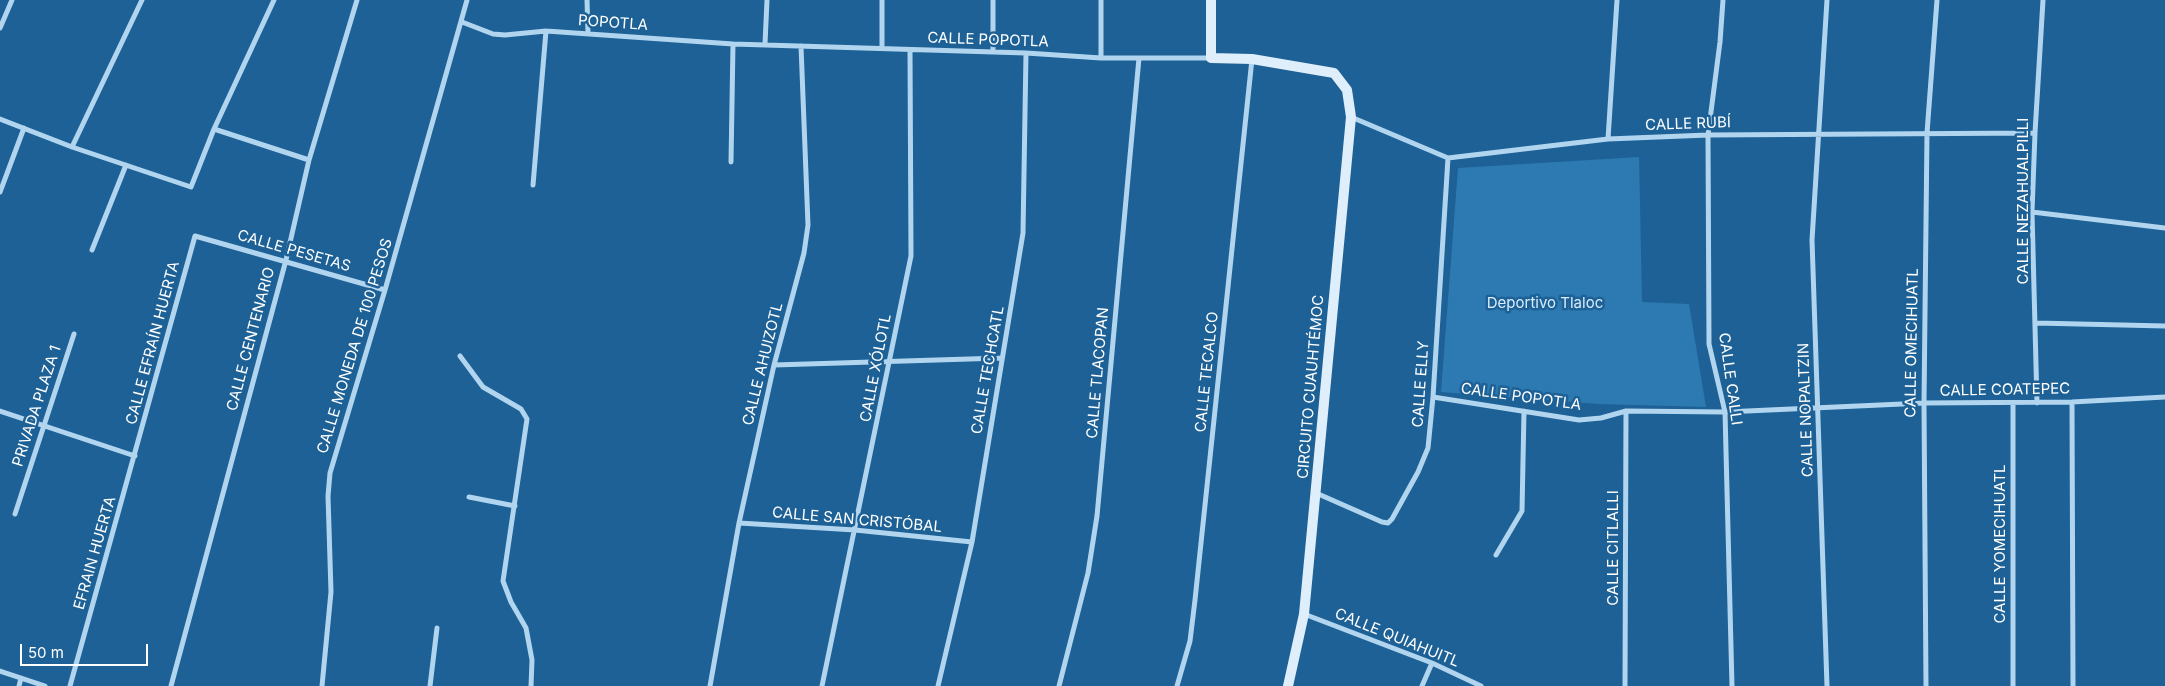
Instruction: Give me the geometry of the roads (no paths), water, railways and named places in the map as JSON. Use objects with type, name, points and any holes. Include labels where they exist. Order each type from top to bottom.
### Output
[{"type":"street","points":[[0,28],[12,0]]},
{"type":"street","points":[[72,147],[142,0]]},
{"type":"street","points":[[0,120],[72,147],[191,187],[214,129],[274,0]]},
{"type":"street","name":"CALLE CENTENARIO","points":[[171,686],[286,260],[309,160],[357,0]]},
{"type":"street","name":"CALLE MONEDA DE 100 PESOS","points":[[322,686],[331,592],[328,496],[330,473],[385,290],[467,0]]},
{"type":"street","points":[[587,0],[588,33]]},
{"type":"street","points":[[765,44],[767,0]]},
{"type":"street","points":[[882,0],[882,48]]},
{"type":"street","points":[[993,0],[993,52]]},
{"type":"street","points":[[1101,0],[1101,58]]},
{"type":"street","points":[[1211,0],[1211,58],[1252,59]]},
{"type":"street","points":[[1608,139],[1617,0]]},
{"type":"street","name":"CALLE CALLI","points":[[1723,0],[1720,42],[1708,135],[1709,344],[1724,412],[1732,686]]},
{"type":"street","name":"CALLE NOPALTZIN","points":[[1827,686],[1812,240],[1828,0]]},
{"type":"street","name":"CALLE OMECIHUATL","points":[[1926,686],[1924,403],[1927,133],[1937,0]]},
{"type":"street","name":"CALLE NEZAHUALPILLI","points":[[2037,402],[2032,212],[2043,0]]},
{"type":"street","name":"POPOTLA","points":[[462,22],[493,34],[546,31],[733,44],[765,44]]},
{"type":"street","points":[[533,185],[546,31]]},
{"type":"street","points":[[731,162],[733,44]]},
{"type":"street","name":"CALLE POPOTLA","points":[[765,44],[1026,53],[1101,58],[1211,58]]},
{"type":"street","name":"CALLE AHUIZOTL","points":[[710,686],[739,523],[774,365],[804,254],[808,225],[801,46]]},
{"type":"street","name":"CALLE XÓLOTL","points":[[822,686],[911,256],[910,50]]},
{"type":"street","name":"CALLE TECHCATL","points":[[938,686],[972,542],[1023,233],[1026,53]]},
{"type":"street","name":"CALLE TLACOPAN","points":[[1058,686],[1088,572],[1097,516],[1140,58]]},
{"type":"street","name":"CIRCUITO CUAUHTÉMOC","points":[[1252,59],[1334,73],[1347,90],[1351,117],[1304,614],[1288,686]]},
{"type":"street","name":"CALLE TECALCO","points":[[1177,686],[1190,641],[1195,600],[1252,59]]},
{"type":"street","name":"CALLE RUBÍ","points":[[1351,117],[1448,158],[1608,139],[1818,133],[2035,133]]},
{"type":"street","points":[[0,192],[24,128]]},
{"type":"street","points":[[214,129],[309,160]]},
{"type":"street","name":"CALLE ELLY","points":[[1316,493],[1388,523],[1418,472],[1428,448],[1448,158]]},
{"type":"street","points":[[92,250],[126,165]]},
{"type":"street","points":[[2032,212],[2165,228]]},
{"type":"street","name":"CALLE PESETAS","points":[[195,236],[286,260],[385,290]]},
{"type":"street","name":"CALLE EFRAÍN HUERTA","points":[[135,456],[195,236]]},
{"type":"street","points":[[2036,323],[2165,326]]},
{"type":"street","name":"PRIVADA PLAZA 1","points":[[15,514],[74,334]]},
{"type":"street","points":[[460,356],[482,387],[521,409],[527,418],[503,581],[511,602],[526,628],[532,660],[531,686]]},
{"type":"street","points":[[774,365],[1002,358]]},
{"type":"street","name":"CALLE POPOTLA","points":[[1433,397],[1579,420],[1601,418],[1626,411],[1724,412]]},
{"type":"street","name":"CALLE COATEPEC","points":[[1724,412],[1924,403],[2072,402],[2165,397]]},
{"type":"street","name":"CALLE YOMECIHUATL","points":[[2013,402],[2013,686]]},
{"type":"street","points":[[2072,402],[2073,686]]},
{"type":"street","points":[[0,411],[135,456]]},
{"type":"street","points":[[1496,555],[1522,511],[1524,411]]},
{"type":"street","name":"CALLE CITLALLI","points":[[1625,686],[1626,411]]},
{"type":"street","name":"EFRAIN HUERTA","points":[[70,686],[135,456]]},
{"type":"street","points":[[469,497],[515,506]]},
{"type":"street","name":"CALLE SAN CRISTÓBAL","points":[[739,523],[855,530],[972,542]]},
{"type":"street","name":"CALLE QUIAHUITL","points":[[1304,614],[1432,664],[1481,686]]},
{"type":"street","points":[[430,686],[437,628]]},
{"type":"street","points":[[1422,686],[1432,664]]},
{"type":"street","points":[[0,671],[46,686]]},
{"type":"street","points":[[19,686],[21,678]]},
{"type":"park label","name":"Deportivo Tlaloc","points":[[1545,303]]}]
